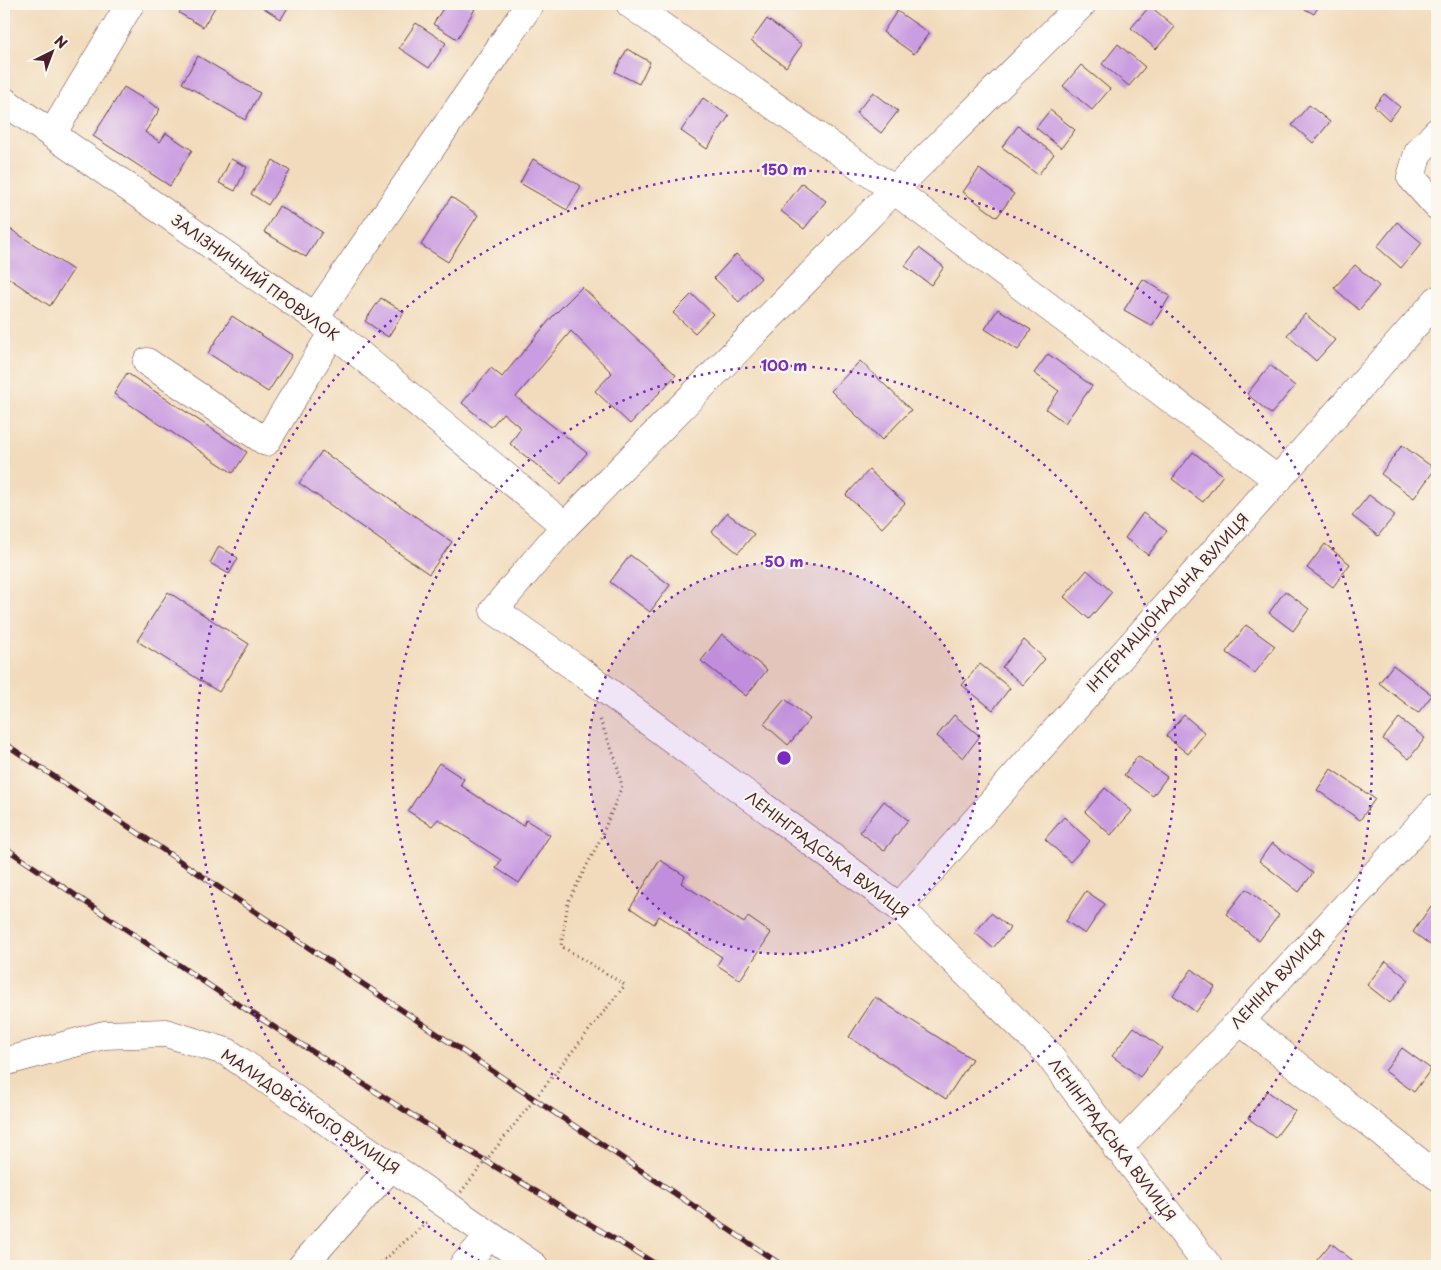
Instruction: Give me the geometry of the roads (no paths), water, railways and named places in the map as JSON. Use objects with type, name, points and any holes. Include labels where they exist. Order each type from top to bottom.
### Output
[{"type":"street","points":[[52,134],[130,4]]},
{"type":"street","points":[[147,362],[266,442],[324,325],[530,4]]},
{"type":"street","points":[[630,4],[894,190],[1278,480]]},
{"type":"street","points":[[565,526],[894,190],[1082,4]]},
{"type":"street","name":"ЗАЛІЗНИЧНИЙ ПРОВУЛОК","points":[[4,101],[324,325],[565,526]]},
{"type":"street","points":[[1437,132],[1418,153],[1410,178],[1437,206]]},
{"type":"street","name":"ІНТЕРНАЦІОНАЛЬНА ВУЛИЦЯ","points":[[899,907],[1437,300]]},
{"type":"street","name":"ЛЕНІНГРАДСЬКА ВУЛИЦЯ","points":[[565,526],[494,610],[580,670],[899,907],[1045,1050],[1117,1148],[1208,1266]]},
{"type":"street","name":"ЛЕНІНА ВУЛИЦЯ","points":[[1117,1148],[1240,1021],[1437,807]]},
{"type":"street","points":[[1240,1021],[1437,1176]]},
{"type":"street","name":"МАЛИДОВСЬКОГО ВУЛИЦЯ","points":[[4,1062],[104,1035],[166,1033],[226,1052],[534,1266]]},
{"type":"street","points":[[302,1266],[392,1166]]},
{"type":"street","points":[[463,1266],[490,1236]]},
{"type":"railway","points":[[4,743],[783,1266]]},
{"type":"railway","points":[[4,847],[219,992],[453,1141],[659,1266]]}]
